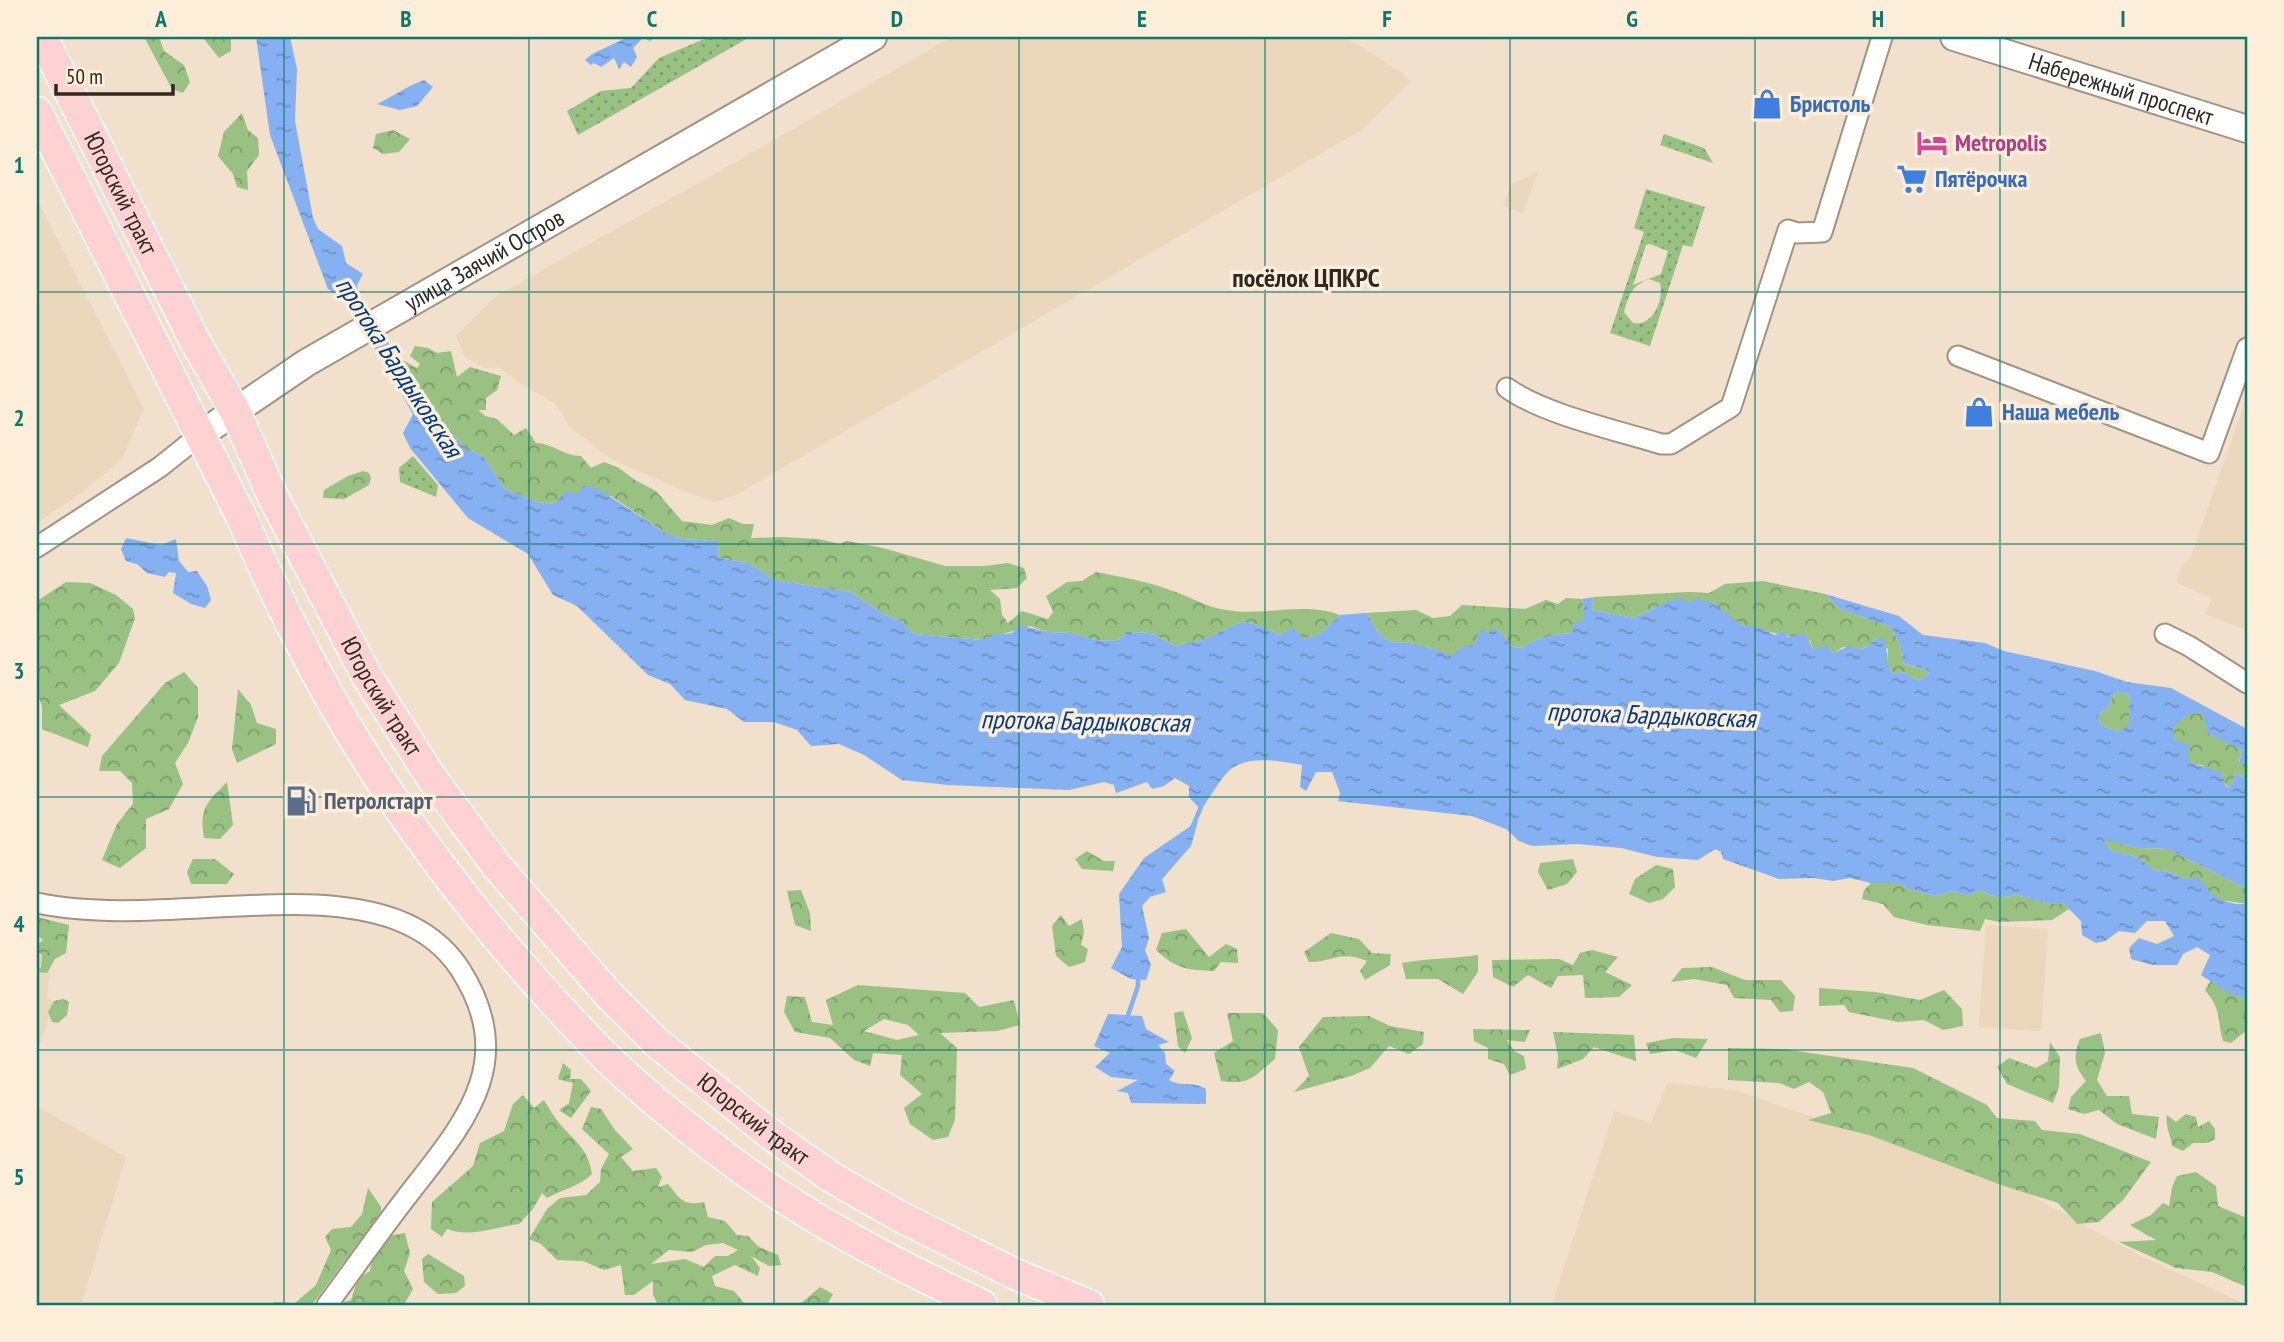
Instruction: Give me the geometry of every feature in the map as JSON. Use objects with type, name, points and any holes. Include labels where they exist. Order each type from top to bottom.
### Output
[{"type":"main road","name":"Югорский тракт","points":[[42,37],[196,343],[235,411],[274,499],[368,678],[397,725],[496,865],[609,995],[656,1042],[770,1134],[831,1177],[899,1216],[1015,1274],[1089,1305]]},
{"type":"main road","name":"улица Заячий Остров","points":[[200,435],[306,363],[873,37]]},
{"type":"main road","name":"Набережный проспект","points":[[1954,37],[2247,129]]},
{"type":"main road","name":"Югорский тракт","points":[[37,112],[200,435],[316,673],[367,758],[417,833],[464,895],[552,999],[611,1060],[662,1106],[728,1159],[870,1251],[982,1305]]},
{"type":"street","points":[[1507,388],[1520,397],[1563,413],[1661,444],[1671,444],[1731,407],[1788,230],[1797,233],[1822,232],[1882,37]]},
{"type":"street","points":[[1958,356],[2209,453],[2247,348]]},
{"type":"street","name":"улица Заячий Остров","points":[[37,547],[150,474],[200,435]]},
{"type":"street","points":[[2165,634],[2247,683]]},
{"type":"street","points":[[37,903],[82,910],[259,904],[356,909],[389,916],[415,926],[438,942],[453,959],[470,984],[486,1038],[484,1069],[475,1098],[458,1132],[327,1305]]},
{"type":"shaded area","points":[[951,37],[1345,37],[1401,72],[1411,82],[1363,129],[736,495],[715,502],[609,458],[569,426],[555,403],[524,386],[498,367],[484,368],[465,357],[456,336],[496,296],[743,158]]},
{"type":"shaded area","points":[[1538,172],[1523,213],[1503,206],[1512,184]]},
{"type":"shaded area","points":[[37,199],[144,409],[122,459],[76,497],[37,523]]},
{"type":"shaded area","points":[[2247,396],[2247,630],[2205,614],[2212,599],[2176,582],[2182,565],[2191,556]]},
{"type":"shaded area","points":[[1986,925],[2048,929],[2041,1031],[1979,1027]]},
{"type":"shaded area","points":[[37,943],[52,946],[47,999],[55,1001],[37,1052]]},
{"type":"shaded area","points":[[1667,1083],[1736,1090],[1791,1110],[1890,1138],[2023,1191],[2137,1254],[2247,1305],[1552,1305],[1614,1111],[1651,1123]]},
{"type":"shaded area","points":[[37,1106],[126,1157],[81,1305],[37,1305]]},
{"type":"green space","points":[[144,37],[159,37],[164,51],[184,65],[190,82],[183,93],[172,89]]},
{"type":"green space","points":[[197,37],[231,37],[231,51],[219,58],[204,39]]},
{"type":"green space","points":[[709,37],[750,37],[578,135],[567,111],[601,91],[631,88],[659,58]]},
{"type":"green space","points":[[242,113],[248,130],[258,138],[259,155],[247,171],[248,190],[237,187],[233,174],[218,156],[224,132]]},
{"type":"green space","points":[[393,130],[410,139],[399,152],[383,154],[373,148],[376,134]]},
{"type":"green space","points":[[1664,134],[1704,148],[1713,163],[1660,145]]},
{"type":"green space","points":[[1646,189],[1705,207],[1692,247],[1683,245],[1650,346],[1610,333],[1644,232],[1634,228]],"holes":[[[1646,245],[1668,251],[1661,274],[1633,285]],[[1649,279],[1660,283],[1656,311],[1646,321],[1633,323],[1624,312],[1627,301],[1634,288]]]},
{"type":"green space","points":[[415,346],[437,353],[451,351],[457,377],[470,367],[501,376],[497,390],[486,398],[486,410],[478,410],[485,416],[497,419],[514,435],[526,428],[536,443],[581,456],[591,468],[604,462],[619,468],[656,491],[682,521],[712,525],[729,518],[743,524],[754,524],[751,538],[819,539],[840,544],[847,541],[883,548],[945,566],[1008,563],[1024,568],[1027,578],[1017,588],[990,590],[1000,599],[1002,615],[1008,623],[1022,611],[1048,619],[1053,612],[1046,596],[1067,582],[1082,581],[1096,572],[1152,584],[1226,610],[1254,612],[1312,609],[1340,615],[1320,634],[1303,639],[1241,622],[1203,640],[1176,646],[1151,633],[1127,632],[1117,641],[1096,640],[1071,633],[1046,632],[1030,626],[982,640],[914,634],[900,620],[885,615],[851,592],[774,580],[749,563],[719,558],[718,541],[683,539],[667,534],[611,496],[576,494],[555,504],[537,502],[505,489],[483,456],[465,448],[397,365],[397,357],[417,368],[420,364],[410,356]]},
{"type":"green space","points":[[413,456],[438,485],[436,497],[400,482],[399,468]]},
{"type":"green space","points":[[363,471],[369,473],[369,485],[344,499],[323,498],[324,490]]},
{"type":"green space","points":[[1763,581],[1825,594],[1840,609],[1891,627],[1900,645],[1903,663],[1929,673],[1919,681],[1903,672],[1893,674],[1887,665],[1888,649],[1876,639],[1865,648],[1843,647],[1834,653],[1813,649],[1810,641],[1740,625],[1712,602],[1654,608],[1634,618],[1592,610],[1593,597],[1709,593],[1725,584]]},
{"type":"green space","points":[[66,582],[90,583],[116,595],[133,609],[135,618],[119,663],[95,691],[59,705],[91,735],[88,747],[42,729],[42,706],[37,693],[37,601]]},
{"type":"green space","points":[[1566,598],[1582,599],[1584,609],[1584,621],[1572,633],[1545,637],[1522,648],[1513,647],[1497,629],[1452,657],[1419,645],[1389,641],[1380,634],[1366,613],[1416,610],[1433,618],[1450,616],[1462,605],[1525,609],[1546,600],[1558,604]]},
{"type":"green space","points":[[184,672],[198,688],[198,717],[188,743],[175,763],[183,784],[169,809],[146,819],[146,848],[120,868],[102,860],[117,824],[133,804],[132,783],[120,771],[99,771],[102,756],[165,683]]},
{"type":"green space","points":[[238,689],[251,705],[257,723],[276,729],[276,744],[237,763],[232,749]]},
{"type":"green space","points":[[2115,692],[2129,694],[2130,702],[2130,725],[2118,732],[2101,725],[2098,716],[2108,708]]},
{"type":"green space","points":[[2191,712],[2202,713],[2231,744],[2242,750],[2239,762],[2247,764],[2247,779],[2236,773],[2230,788],[2202,765],[2191,764],[2176,741],[2173,730],[2180,720]]},
{"type":"green space","points":[[227,782],[233,825],[220,839],[204,838],[203,819],[206,806]]},
{"type":"green space","points":[[2102,838],[2138,848],[2168,849],[2247,889],[2247,904],[2220,900],[2187,879],[2154,870],[2138,857],[2112,851]]},
{"type":"green space","points":[[1087,851],[1104,861],[1115,861],[1113,871],[1082,869],[1075,859]]},
{"type":"green space","points":[[193,859],[215,859],[234,874],[227,884],[191,884],[187,872]]},
{"type":"green space","points":[[1573,859],[1577,872],[1567,884],[1548,890],[1538,872],[1540,863]]},
{"type":"green space","points":[[1656,865],[1673,869],[1675,887],[1663,899],[1649,903],[1629,894],[1635,879]]},
{"type":"green space","points":[[1871,883],[1898,883],[1911,890],[1936,896],[1954,891],[1968,896],[1980,890],[1998,898],[2017,895],[2050,904],[2063,903],[2069,909],[2052,920],[1999,922],[1985,919],[1980,931],[1927,925],[1894,917],[1883,904],[1862,899],[1864,890]]},
{"type":"green space","points":[[801,890],[810,913],[811,931],[795,925],[787,891]]},
{"type":"green space","points":[[1061,915],[1069,926],[1082,919],[1084,932],[1081,945],[1088,949],[1085,962],[1069,967],[1056,956],[1052,926]]},
{"type":"green space","points":[[37,917],[69,925],[66,953],[55,959],[47,973],[37,972],[41,967],[42,955],[37,951],[37,945],[43,940],[37,935]]},
{"type":"green space","points":[[1186,929],[1209,957],[1226,944],[1237,949],[1238,963],[1221,962],[1214,971],[1189,969],[1176,965],[1156,950],[1162,933]]},
{"type":"green space","points":[[1331,933],[1359,939],[1372,953],[1391,954],[1390,965],[1365,980],[1360,971],[1367,961],[1358,958],[1344,956],[1309,962],[1304,952]]},
{"type":"green space","points":[[1592,950],[1618,957],[1605,972],[1632,985],[1619,997],[1585,998],[1583,975],[1558,976],[1551,988],[1528,975],[1513,987],[1493,977],[1492,960],[1559,959],[1573,965],[1580,953]]},
{"type":"green space","points":[[1478,955],[1478,972],[1463,994],[1438,979],[1406,979],[1402,963],[1421,960]]},
{"type":"green space","points":[[1712,967],[1745,980],[1781,980],[1795,996],[1793,1011],[1780,1012],[1771,1000],[1734,998],[1727,985],[1694,979],[1671,982],[1682,968]]},
{"type":"green space","points":[[2211,980],[2228,992],[2244,997],[2247,1003],[2247,1030],[2231,1043],[2223,1041],[2217,1010],[2205,990]]},
{"type":"green space","points":[[858,985],[965,993],[979,1007],[1014,1000],[1020,1025],[997,1031],[940,1033],[957,1048],[955,1120],[948,1137],[933,1140],[910,1124],[904,1108],[922,1094],[900,1075],[902,1055],[873,1053],[870,1066],[854,1060],[830,1038],[795,1032],[784,1012],[787,996],[805,997],[812,1022],[833,1025],[826,1000]],"holes":[[[884,1019],[908,1025],[919,1035],[897,1040],[864,1031]]]},
{"type":"green space","points":[[1819,988],[1875,992],[1920,1000],[1944,990],[1962,1009],[1963,1026],[1943,1030],[1924,1020],[1898,1022],[1849,1012],[1844,1005],[1819,1006]]},
{"type":"green space","points":[[63,999],[69,1002],[67,1015],[58,1023],[52,1022],[48,1012],[54,1001]]},
{"type":"green space","points":[[1183,1011],[1192,1038],[1185,1053],[1178,1046],[1174,1013]]},
{"type":"green space","points":[[1227,1013],[1263,1013],[1278,1030],[1275,1059],[1245,1081],[1221,1081],[1214,1053],[1233,1041]]},
{"type":"green space","points":[[1369,1016],[1390,1026],[1424,1032],[1423,1044],[1409,1054],[1389,1046],[1370,1068],[1294,1092],[1309,1076],[1299,1047],[1323,1017]]},
{"type":"green space","points":[[1473,1029],[1530,1030],[1525,1042],[1507,1040],[1514,1051],[1524,1056],[1526,1069],[1510,1075],[1504,1064],[1488,1059],[1488,1048],[1474,1041]]},
{"type":"green space","points":[[1553,1032],[1634,1035],[1636,1061],[1594,1047],[1583,1059],[1557,1069],[1558,1056]]},
{"type":"green space","points":[[2101,1033],[2105,1053],[2097,1080],[2107,1096],[2129,1096],[2132,1114],[2159,1117],[2156,1139],[2117,1124],[2099,1110],[2084,1114],[2068,1109],[2071,1097],[2086,1081],[2076,1061],[2080,1039]]},
{"type":"green space","points":[[1673,1038],[1708,1039],[1696,1058],[1675,1050],[1650,1054],[1646,1043]]},
{"type":"green space","points":[[2050,1042],[2060,1057],[2059,1087],[2053,1103],[2007,1084],[1997,1067],[2009,1058],[2036,1068],[2048,1061]]},
{"type":"green space","points":[[1728,1048],[1783,1049],[1913,1068],[1987,1105],[1997,1118],[2035,1121],[2042,1130],[2080,1134],[2151,1162],[2123,1200],[2099,1222],[2077,1224],[2058,1203],[2004,1186],[1869,1135],[1808,1120],[1831,1113],[1823,1092],[1809,1082],[1794,1089],[1779,1083],[1728,1080]]},
{"type":"green space","points":[[563,1063],[571,1070],[570,1079],[581,1079],[591,1091],[571,1118],[559,1110],[569,1103],[573,1083],[558,1079]]},
{"type":"green space","points":[[523,1095],[534,1108],[544,1100],[584,1152],[592,1174],[576,1185],[547,1198],[542,1193],[533,1209],[519,1224],[473,1232],[447,1229],[442,1237],[431,1229],[432,1202],[473,1166],[480,1143],[504,1131],[513,1104]]},
{"type":"green space","points":[[591,1107],[601,1109],[615,1130],[633,1149],[621,1157],[633,1171],[656,1168],[662,1177],[658,1187],[668,1184],[687,1202],[704,1202],[708,1217],[725,1221],[737,1235],[748,1236],[759,1247],[778,1255],[781,1265],[769,1266],[751,1256],[760,1268],[758,1276],[735,1265],[712,1276],[715,1286],[734,1291],[743,1305],[669,1305],[657,1303],[653,1295],[653,1281],[634,1295],[625,1295],[621,1265],[604,1270],[583,1261],[557,1260],[541,1244],[529,1239],[547,1209],[560,1198],[586,1195],[600,1182],[601,1169],[609,1154],[582,1129]],"holes":[[[723,1243],[738,1250],[728,1256],[715,1256],[704,1267],[685,1259],[651,1264],[669,1250],[692,1252],[706,1245]]]},
{"type":"green space","points":[[2186,1114],[2196,1117],[2198,1127],[2209,1121],[2215,1129],[2215,1139],[2207,1143],[2193,1143],[2183,1151],[2172,1146],[2167,1115],[2176,1122]]},
{"type":"green space","points":[[2196,1172],[2216,1186],[2218,1206],[2247,1218],[2247,1287],[2212,1272],[2176,1268],[2119,1242],[2156,1240],[2130,1225],[2151,1215],[2163,1203],[2169,1206],[2177,1176]]},
{"type":"green space","points":[[368,1188],[381,1207],[381,1212],[312,1305],[273,1305],[274,1302],[295,1303],[316,1285],[331,1250],[325,1237],[332,1229],[351,1227],[362,1214]]},
{"type":"green space","points":[[405,1233],[410,1253],[404,1271],[413,1289],[404,1305],[335,1305],[351,1300],[358,1278],[370,1271],[373,1254],[389,1236]]},
{"type":"green space","points":[[428,1254],[464,1276],[465,1286],[456,1293],[438,1294],[424,1282],[422,1259]]},
{"type":"green space","points":[[820,1287],[833,1294],[827,1305],[799,1305]]},
{"type":"water","name":"протока Бардыковская","points":[[256,37],[290,37],[297,69],[295,121],[313,218],[318,229],[342,246],[346,263],[363,274],[357,285],[358,293],[397,357],[397,366],[465,448],[483,456],[505,489],[537,502],[554,504],[567,491],[576,494],[584,486],[597,488],[667,534],[683,539],[718,541],[719,558],[749,563],[774,580],[851,592],[885,615],[900,620],[914,634],[982,640],[994,635],[1012,633],[1020,625],[1096,640],[1117,641],[1127,632],[1151,633],[1176,646],[1203,640],[1241,622],[1255,624],[1281,635],[1294,627],[1303,639],[1320,634],[1340,615],[1366,613],[1380,634],[1389,641],[1419,645],[1452,656],[1462,647],[1474,645],[1480,630],[1488,633],[1497,629],[1513,647],[1522,648],[1546,637],[1572,633],[1574,623],[1584,621],[1582,599],[1593,597],[1592,610],[1634,618],[1669,601],[1681,598],[1690,603],[1698,598],[1712,602],[1741,625],[1761,628],[1775,635],[1784,631],[1787,637],[1805,634],[1813,649],[1828,645],[1829,651],[1834,653],[1849,646],[1861,649],[1882,637],[1893,674],[1903,672],[1919,681],[1929,673],[1903,663],[1900,645],[1891,627],[1840,609],[1825,594],[1899,616],[1923,635],[1985,643],[2004,651],[2095,671],[2127,682],[2171,688],[2247,729],[2247,764],[2239,763],[2242,750],[2209,734],[2202,713],[2185,717],[2173,730],[2176,741],[2189,744],[2188,757],[2191,763],[2221,772],[2226,786],[2230,788],[2236,773],[2247,779],[2247,889],[2168,849],[2138,848],[2103,839],[2112,851],[2138,857],[2154,870],[2187,879],[2200,878],[2213,895],[2232,903],[2247,904],[2247,1003],[2243,997],[2228,993],[2201,975],[2210,955],[2197,947],[2183,954],[2177,965],[2153,965],[2131,959],[2129,948],[2139,938],[2157,944],[2174,936],[2165,921],[2147,921],[2135,933],[2119,931],[2105,941],[2096,943],[2082,935],[2081,921],[2063,903],[2050,904],[2017,895],[1998,898],[1980,890],[1968,896],[1954,891],[1936,896],[1911,890],[1898,883],[1871,883],[1850,878],[1833,881],[1814,878],[1779,879],[1723,859],[1721,852],[1715,849],[1698,860],[1657,857],[1621,848],[1577,844],[1532,846],[1519,841],[1506,829],[1472,816],[1338,801],[1340,793],[1332,772],[1316,772],[1306,791],[1300,787],[1302,765],[1275,761],[1247,762],[1231,769],[1201,810],[1189,797],[1189,786],[1175,778],[1164,786],[1152,789],[1147,782],[1116,793],[1114,785],[1104,782],[1069,790],[948,785],[902,780],[864,755],[839,744],[811,746],[797,730],[774,722],[744,722],[727,709],[685,700],[670,684],[648,675],[577,606],[553,595],[528,554],[468,518],[410,448],[403,433],[413,414],[348,302],[328,289],[270,135]],"holes":[[[2115,692],[2129,694],[2129,725],[2118,732],[2101,725],[2098,716],[2108,708]]]},
{"type":"water","points":[[628,37],[656,37],[650,41],[643,38],[633,48],[637,57],[631,67],[624,62],[619,69],[614,58],[601,67],[594,63],[591,65],[585,60],[592,54]]},
{"type":"water","points":[[424,80],[433,87],[417,106],[400,110],[377,104],[411,86]]},
{"type":"water","points":[[126,538],[161,545],[176,539],[179,561],[188,572],[197,571],[207,586],[211,600],[205,608],[191,604],[173,593],[176,573],[169,572],[165,577],[147,573],[137,564],[126,561],[121,549]]},
{"type":"water","points":[[1198,821],[1191,846],[1162,879],[1166,892],[1150,897],[1142,906],[1149,938],[1145,950],[1151,965],[1146,980],[1131,979],[1111,968],[1122,947],[1119,894],[1144,858]]},
{"type":"water","points":[[1108,1014],[1142,1016],[1146,1029],[1169,1042],[1158,1045],[1165,1053],[1166,1064],[1175,1071],[1169,1080],[1206,1089],[1206,1104],[1131,1103],[1128,1093],[1117,1091],[1138,1080],[1111,1077],[1095,1067],[1110,1053],[1094,1046]]},
{"type":"waterway","points":[[1192,828],[1201,807]]},
{"type":"waterway","points":[[1127,1018],[1138,986],[1138,976]]},
{"type":"place","name":"Бристоль","points":[[1767,104]]},
{"type":"place","name":"Metropolis","points":[[1932,143]]},
{"type":"place","name":"Пятёрочка","points":[[1912,179]]},
{"type":"place","name":"Наша мебель","points":[[1979,412]]},
{"type":"place","name":"Петролстарт","points":[[301,801]]},
{"type":"district","name":"посёлок ЦПКРС","points":[[1306,278]]}]
